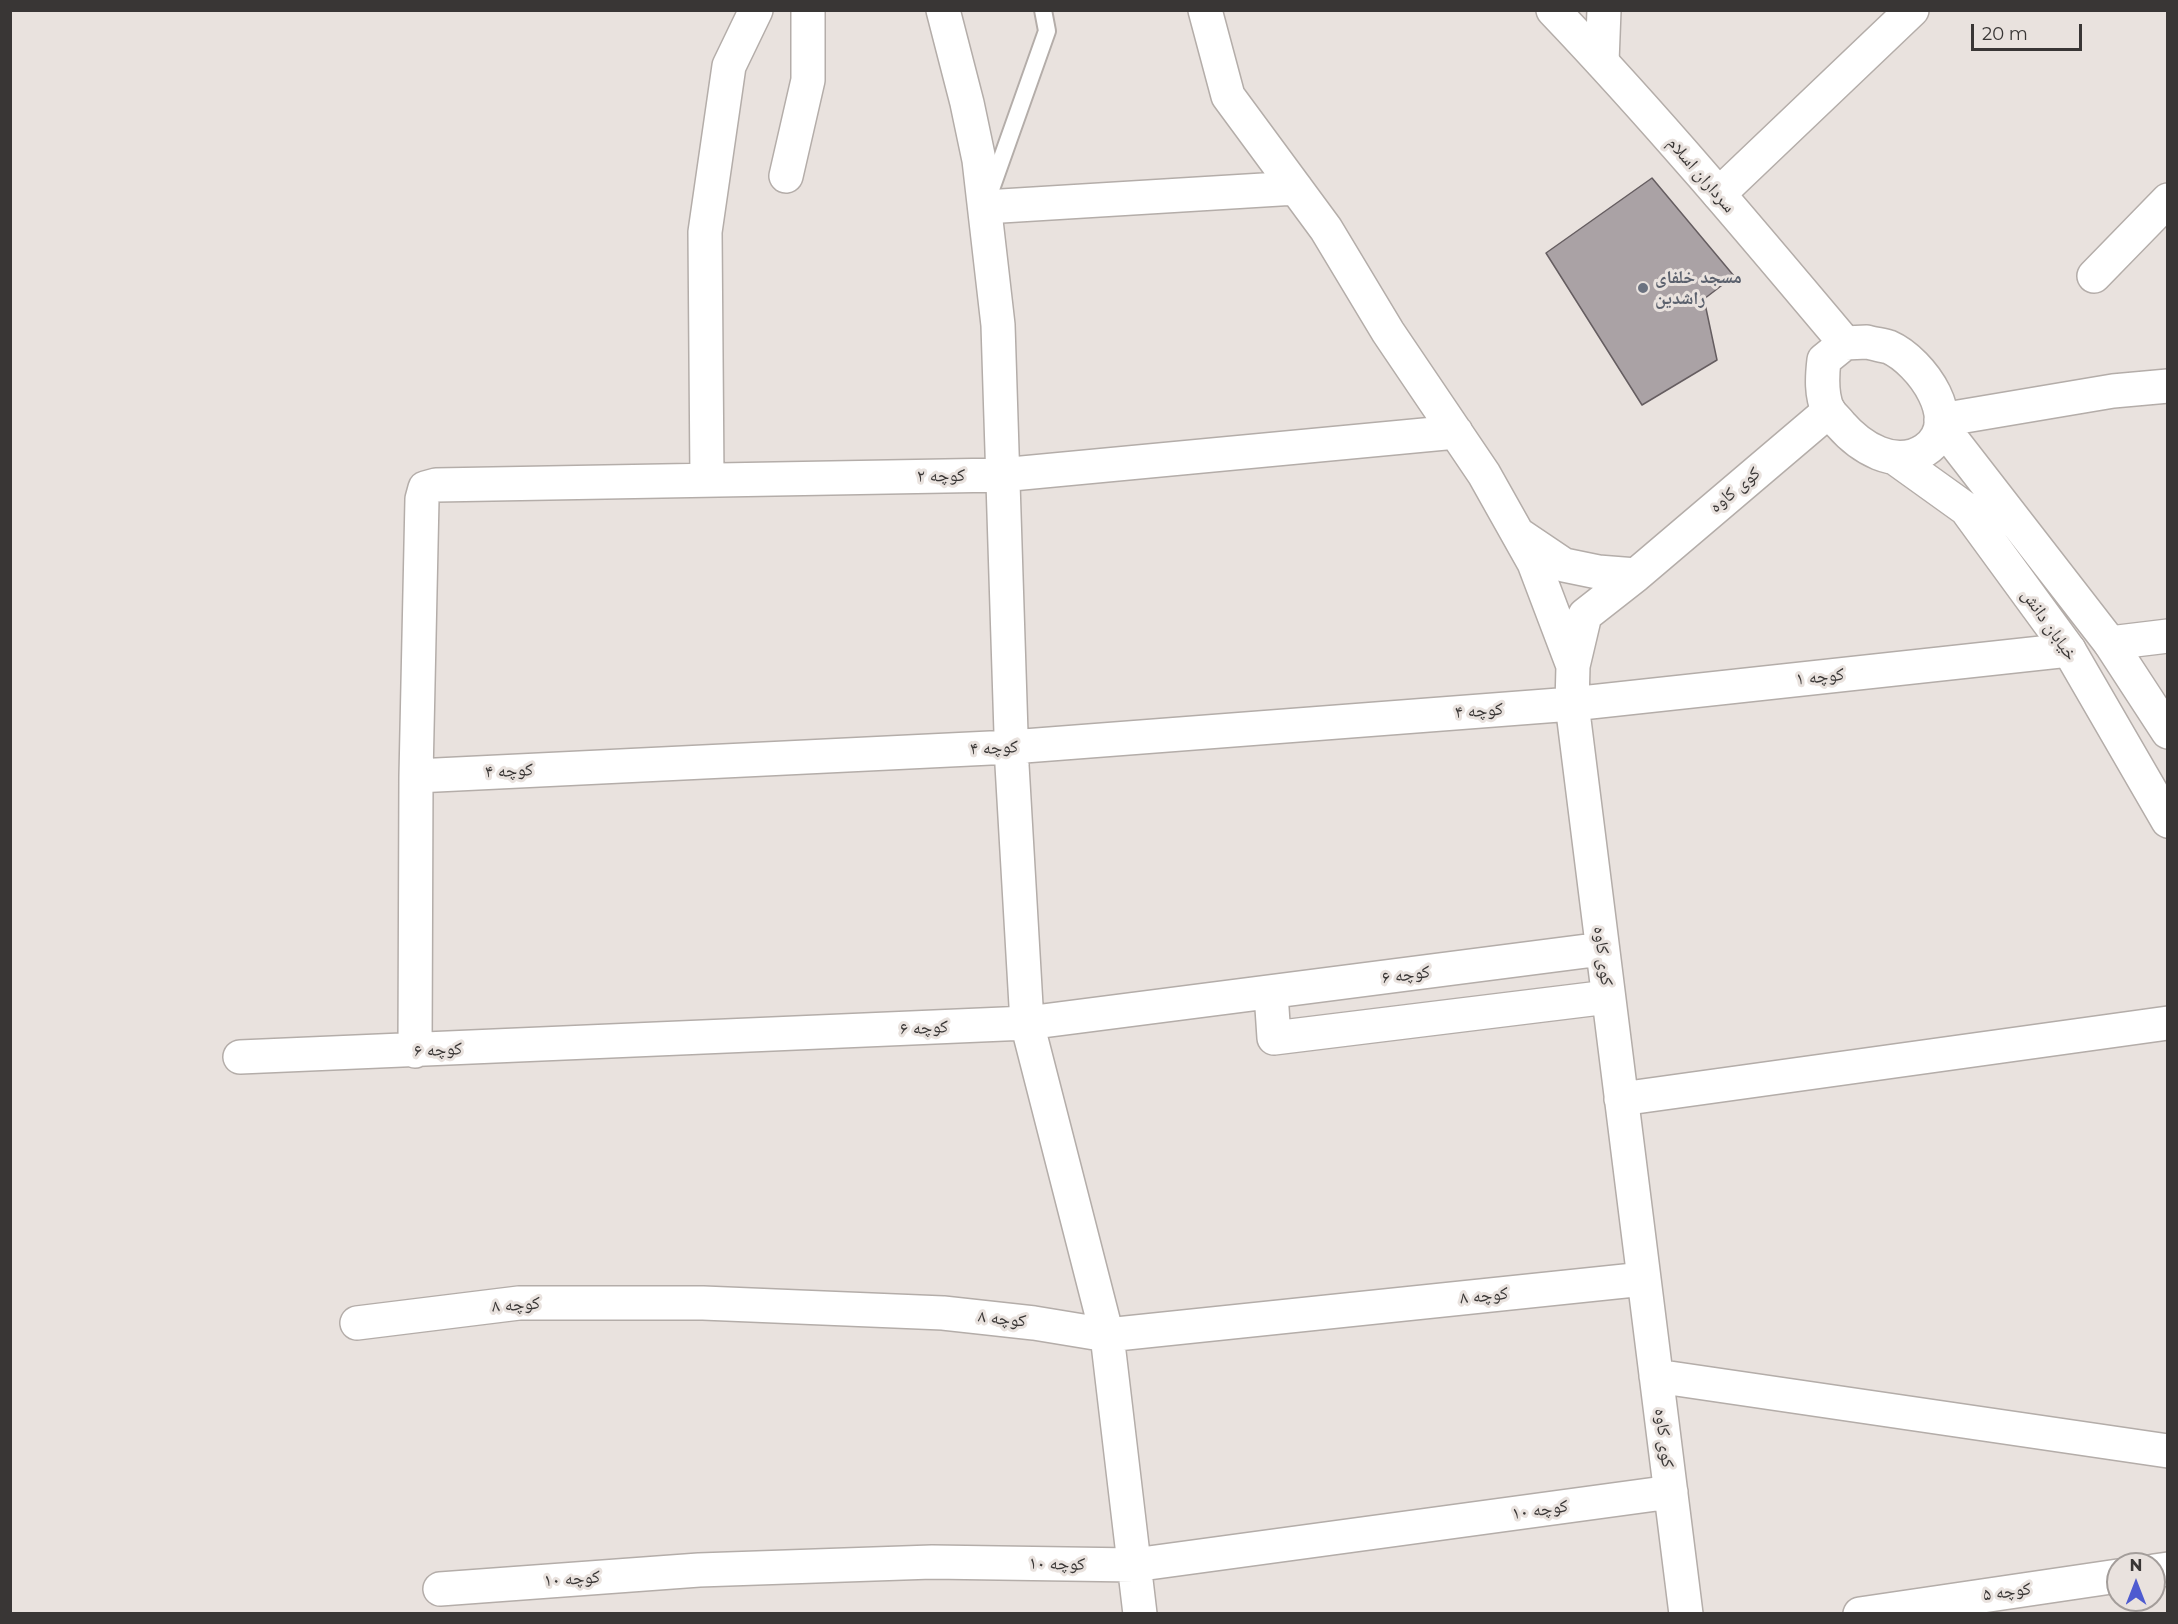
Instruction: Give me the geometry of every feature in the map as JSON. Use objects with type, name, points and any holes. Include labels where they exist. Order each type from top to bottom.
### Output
[{"type":"street","points":[[707,480],[705,232],[729,66],[756,10]]},
{"type":"street","points":[[786,176],[808,80],[808,10]]},
{"type":"street","points":[[943,10],[979,160],[998,325],[1011,747],[1027,1023],[1107,1335],[1140,1614]]},
{"type":"street","points":[[1205,10],[1228,96],[1326,229],[1388,332],[1484,474],[1534,563],[1573,666]]},
{"type":"street","name":"سرداران اسلام","points":[[1553,10],[1719,194],[1845,343]]},
{"type":"street","points":[[1602,62],[1604,10]]},
{"type":"street","points":[[1719,194],[1912,10]]},
{"type":"street","points":[[985,207],[1296,188]]},
{"type":"street","points":[[2094,276],[2168,200]]},
{"type":"street","points":[[1867,342],[1890,348],[1911,362],[1926,378],[1940,413],[1936,438],[1925,450],[1896,458],[1870,450],[1849,434],[1829,411],[1821,380],[1824,360],[1845,343],[1867,342]]},
{"type":"street","points":[[1940,413],[2168,386]]},
{"type":"street","name":"کوی کاوه","points":[[1686,1614],[1572,704],[1573,666],[1585,615],[1636,575],[1829,411]]},
{"type":"street","name":"خیابان دانش","points":[[1940,413],[2110,643],[2168,732]]},
{"type":"street","name":"کوچه ۲","points":[[416,776],[422,500],[425,488],[436,485],[1001,475],[1456,432]]},
{"type":"street","name":"خیابان دانش","points":[[1896,458],[1966,509],[2069,650],[2168,821]]},
{"type":"street","points":[[1517,533],[1564,565],[1598,572],[1636,575]]},
{"type":"street","points":[[2110,643],[2168,636]]},
{"type":"street","name":"کوچه ۱","points":[[1572,704],[2069,650]]},
{"type":"street","name":"کوچه ۴","points":[[416,776],[1011,747],[1572,704]]},
{"type":"street","points":[[415,1051],[416,776]]},
{"type":"street","name":"کوچه ۶","points":[[240,1057],[1027,1023],[1602,949]]},
{"type":"street","points":[[1271,993],[1274,1038],[1608,997]]},
{"type":"street","points":[[1621,1099],[2168,1023]]},
{"type":"street","name":"کوچه ۸","points":[[357,1323],[519,1303],[703,1303],[944,1313],[1034,1323],[1107,1335],[1644,1279]]},
{"type":"street","points":[[1656,1376],[2168,1451]]},
{"type":"street","name":"کوچه ۱۰","points":[[440,1589],[699,1570],[932,1562],[1134,1564],[1671,1492]]},
{"type":"street","name":"کوچه ۵","points":[[1860,1614],[2106,1578]]},
{"type":"lane","points":[[985,207],[1047,31],[1043,10]]},
{"type":"building","name":"مسجد خلفای راشدین","points":[[1652,178],[1734,276],[1704,299],[1717,360],[1642,405],[1546,253]]},
{"type":"place","name":"مسجد خلفای راشدین","points":[[1643,288]]}]
